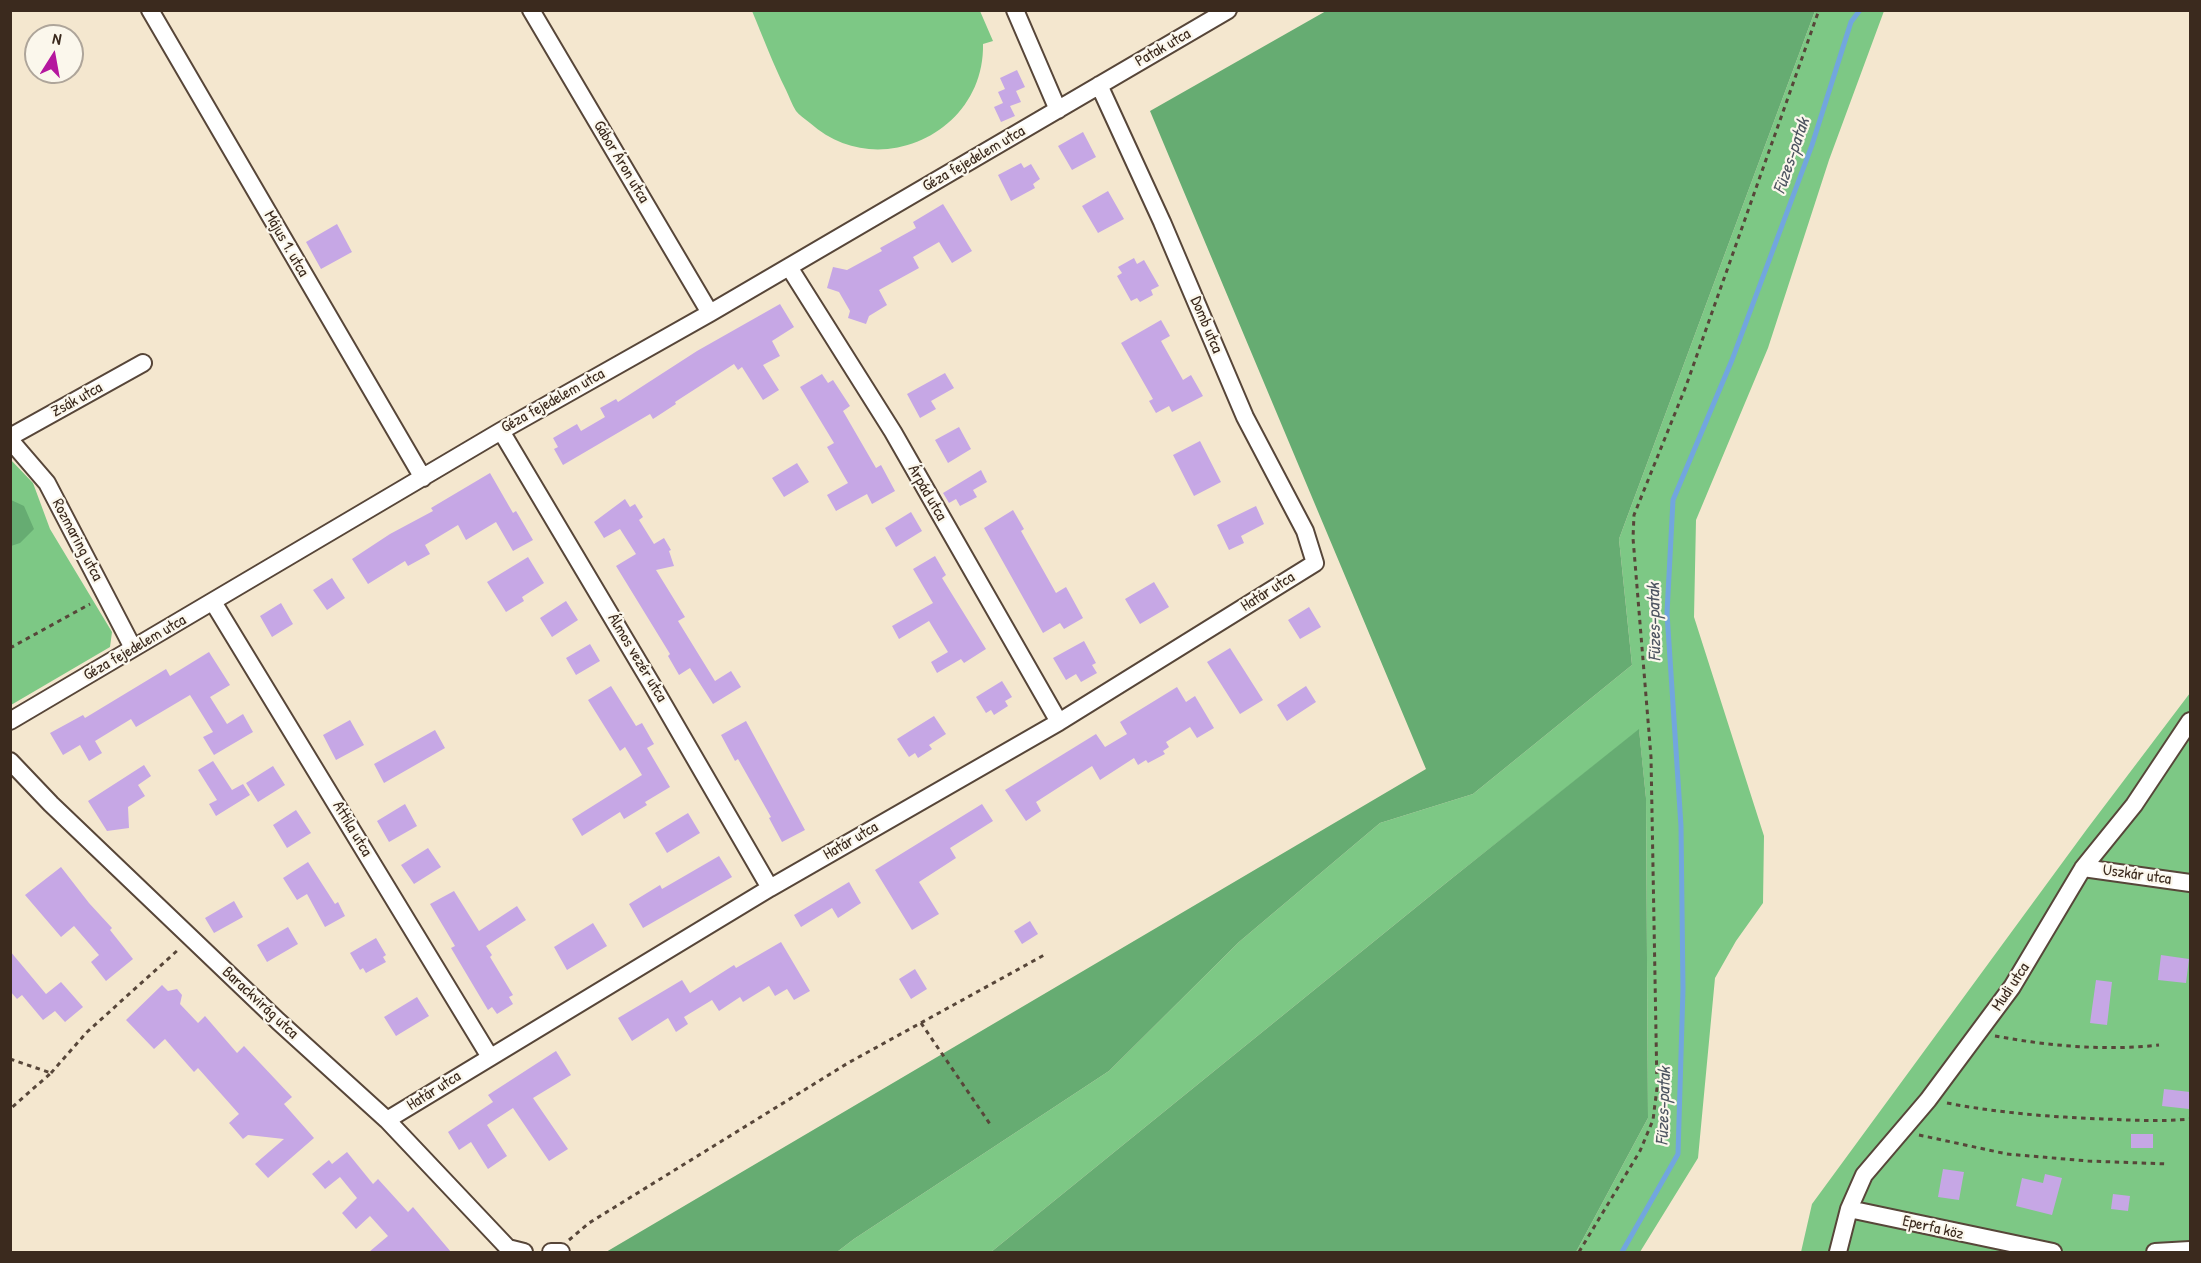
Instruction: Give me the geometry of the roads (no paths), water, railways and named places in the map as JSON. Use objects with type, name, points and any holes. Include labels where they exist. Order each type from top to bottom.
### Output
[{"type":"street","name":"Május 1. utca","points":[[150,10],[423,478]]},
{"type":"street","name":"Gábor Áron utca","points":[[531,10],[710,313]]},
{"type":"street","points":[[1015,10],[1058,110]]},
{"type":"street","name":"Patak utca","points":[[1099,85],[1228,10]]},
{"type":"street","name":"Géza fejedelem utca","points":[[10,722],[501,431],[710,313],[1099,85]]},
{"type":"street","name":"Domb utca","points":[[1099,85],[1162,222],[1245,417],[1305,531],[1316,563]]},
{"type":"street","name":"Árpád utca","points":[[789,267],[892,432],[1059,722]]},
{"type":"street","name":"Zsák utca","points":[[10,439],[143,363]]},
{"type":"street","name":"Álmos vezér utca","points":[[501,431],[770,888]]},
{"type":"street","name":"Rozmaring utca","points":[[10,439],[47,483],[134,648]]},
{"type":"street","name":"Határ utca","points":[[387,1120],[770,888],[1059,722],[1316,563]]},
{"type":"street","name":"Attila utca","points":[[213,602],[490,1057]]},
{"type":"street","name":"Mudi utca","points":[[1838,1252],[1849,1209],[1864,1175],[1928,1100],[2012,987],[2083,868],[2134,804],[2190,722]]},
{"type":"street","name":"Barackvirág utca","points":[[10,761],[51,804],[278,1022],[387,1120],[516,1250]]},
{"type":"street","name":"Uszkár utca","points":[[2083,868],[2190,883]]},
{"type":"street","name":"Eperfa köz","points":[[1849,1209],[2053,1252]]},
{"type":"street","points":[[2155,1252],[2190,1250]]},
{"type":"street","points":[[551,1252],[561,1252]]},
{"type":"waterway","name":"Füzes-patak","points":[[1622,1252],[1678,1154],[1683,989],[1681,826],[1667,613],[1673,500],[1732,360],[1812,145],[1851,22],[1860,10]]}]
